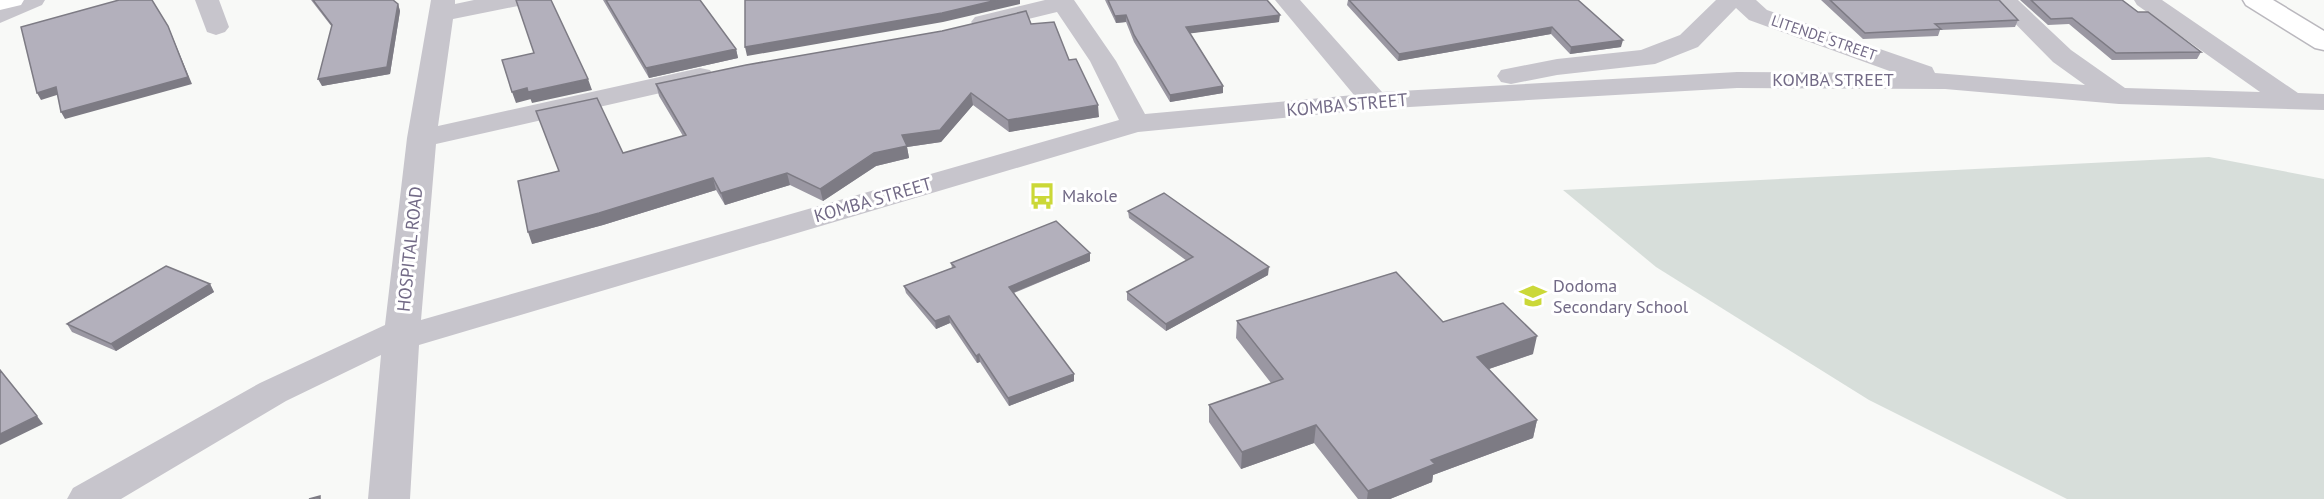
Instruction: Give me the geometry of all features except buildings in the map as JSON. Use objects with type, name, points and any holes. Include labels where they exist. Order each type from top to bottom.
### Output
[{"type":"main road","points":[[0,3],[12,0]]},
{"type":"main road","points":[[2255,0],[2324,42]]},
{"type":"street","points":[[0,15],[33,0]]},
{"type":"street","points":[[207,0],[216,27]]},
{"type":"street","points":[[441,7],[514,0]]},
{"type":"street","points":[[1287,0],[1375,101]]},
{"type":"street","points":[[2004,0],[2062,56],[2119,96]]},
{"type":"street","points":[[2146,0],[2293,102]]},
{"type":"street","points":[[965,27],[1063,2],[1103,61],[1136,124]]},
{"type":"street","points":[[1449,97],[1506,77],[1557,67],[1646,58],[1689,41],[1734,4]]},
{"type":"street","name":"LITENDE STREET","points":[[1734,4],[1945,81]]},
{"type":"street","name":"HOSPITAL ROAD","points":[[389,499],[401,334],[422,138],[441,7]]},
{"type":"street","points":[[422,138],[724,71]]},
{"type":"street","name":"KOMBA STREET","points":[[88,499],[273,392],[401,334],[1136,124],[1375,101],[1737,80],[1945,81],[2119,96],[2324,102]]},
{"type":"shaded area","points":[[2209,157],[2324,179],[2324,499],[2067,499],[1869,400],[1656,267],[1563,190]]},
{"type":"place","name":"Makole","points":[[1042,196]]},
{"type":"place","name":"Dodoma Secondary School","points":[[1533,296]]}]
